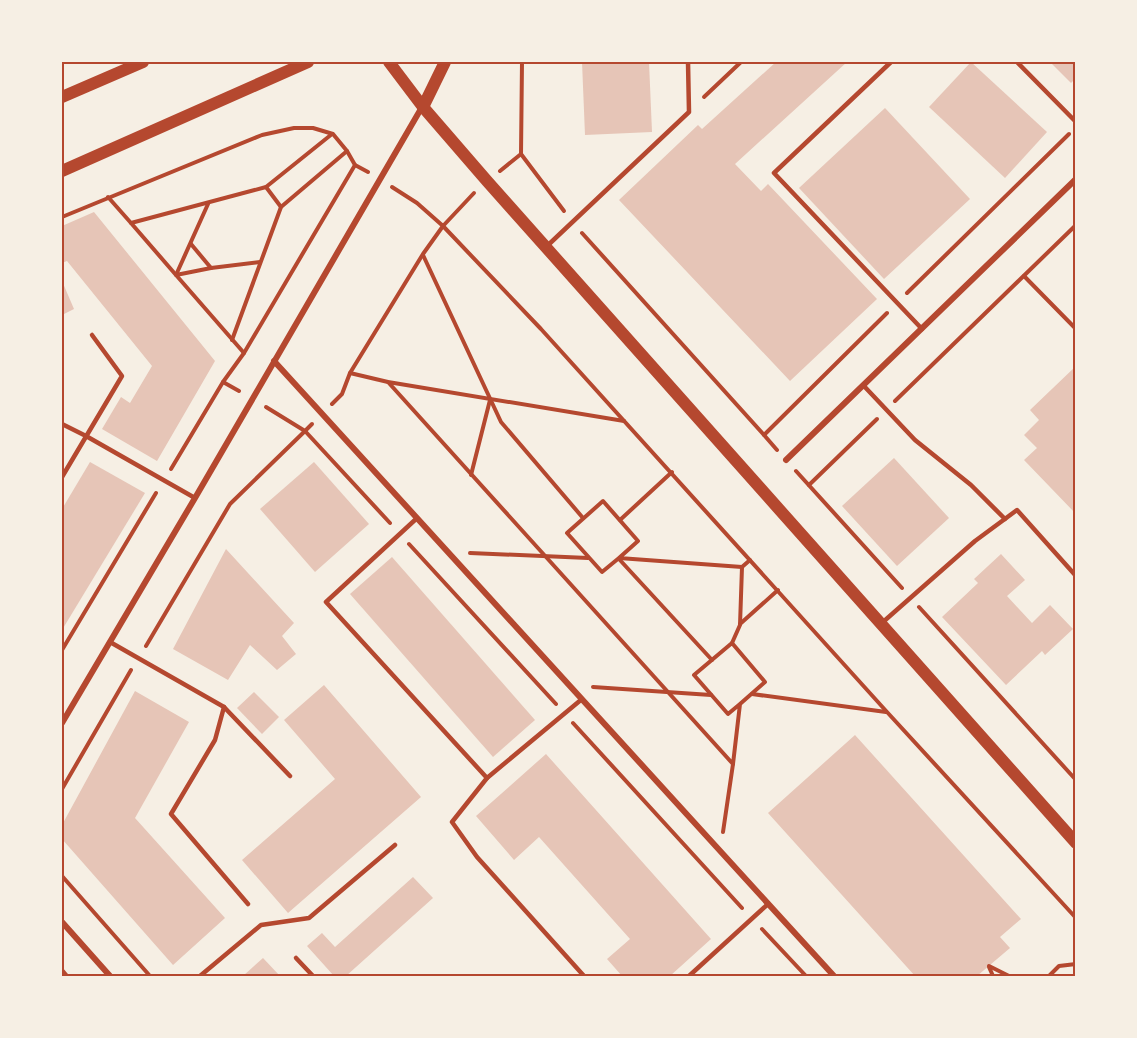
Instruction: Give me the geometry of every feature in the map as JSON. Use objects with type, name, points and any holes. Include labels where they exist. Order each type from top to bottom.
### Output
[{"type":"main road","points":[[62,97],[143,62]]},
{"type":"main road","points":[[62,171],[308,62]]},
{"type":"main road","points":[[389,62],[423,107],[546,247],[1076,843]]},
{"type":"main road","points":[[423,107],[445,62]]},
{"type":"street","points":[[62,723],[423,107]]},
{"type":"street","points":[[786,460],[1076,179]]},
{"type":"street","points":[[274,361],[834,976]]},
{"type":"street","points":[[62,922],[110,976]]},
{"type":"lane","points":[[546,247],[689,112],[688,62]]},
{"type":"lane","points":[[891,62],[774,173],[922,329]]},
{"type":"lane","points":[[1017,62],[1076,125]]},
{"type":"lane","points":[[62,477],[122,376],[93,335]]},
{"type":"lane","points":[[863,385],[915,440],[972,485],[1005,519]]},
{"type":"lane","points":[[62,424],[195,498]]},
{"type":"lane","points":[[881,624],[975,540],[1017,510],[1076,576]]},
{"type":"lane","points":[[416,519],[326,602],[487,778]]},
{"type":"lane","points":[[110,642],[224,706],[290,776]]},
{"type":"lane","points":[[582,699],[487,778],[453,822],[477,857],[584,976]]},
{"type":"lane","points":[[224,706],[215,740],[171,814],[248,904]]},
{"type":"lane","points":[[200,976],[261,925],[309,918],[395,845]]},
{"type":"lane","points":[[689,976],[768,904]]},
{"type":"lane","points":[[296,958],[313,976]]},
{"type":"path","points":[[689,112],[741,62]]},
{"type":"path","points":[[521,154],[572,221],[764,435],[1076,125]]},
{"type":"path","points":[[62,217],[262,135],[294,128],[313,128],[333,134],[355,165],[381,180]]},
{"type":"path","points":[[131,223],[266,188],[333,134]]},
{"type":"path","points":[[232,340],[281,207],[347,152]]},
{"type":"path","points":[[62,650],[223,382],[244,353],[355,165]]},
{"type":"path","points":[[266,188],[281,207]]},
{"type":"path","points":[[108,197],[244,353]]},
{"type":"path","points":[[176,275],[208,203]]},
{"type":"path","points":[[809,485],[1076,225]]},
{"type":"path","points":[[62,789],[230,504],[342,394],[350,373],[423,254],[443,226],[626,421],[887,712],[1076,918]]},
{"type":"path","points":[[191,244],[211,268]]},
{"type":"path","points":[[423,254],[501,422],[583,518]]},
{"type":"path","points":[[176,275],[260,262]]},
{"type":"path","points":[[1024,275],[1076,329]]},
{"type":"path","points":[[350,373],[388,382],[626,421]]},
{"type":"path","points":[[223,382],[305,431]]},
{"type":"path","points":[[388,382],[733,764]]},
{"type":"path","points":[[471,475],[490,399]]},
{"type":"path","points":[[620,520],[672,472]]},
{"type":"path","points":[[603,501],[638,541],[602,572],[567,533],[583,518],[603,501]]},
{"type":"path","points":[[416,551],[589,558]]},
{"type":"path","points":[[619,558],[742,567]]},
{"type":"path","points":[[619,558],[712,660]]},
{"type":"path","points":[[732,643],[765,682],[728,714],[694,675],[732,643],[740,625],[742,567],[750,559]]},
{"type":"path","points":[[740,625],[778,590]]},
{"type":"path","points":[[538,684],[711,695]]},
{"type":"path","points":[[752,694],[887,712]]},
{"type":"path","points":[[716,879],[740,704]]},
{"type":"path","points":[[62,876],[150,976]]},
{"type":"path","points":[[1049,976],[1059,966],[1076,964]]},
{"type":"path","points":[[993,976],[989,966],[1009,976]]},
{"type":"path","points":[[62,970],[68,976]]},
{"type":"building","points":[[582,62],[649,62],[652,132],[585,135]]},
{"type":"building","points":[[776,62],[847,62],[735,164],[761,191],[768,184],[877,299],[790,381],[619,200],[698,125],[702,129]]},
{"type":"building","points":[[971,62],[1047,132],[1005,178],[929,107]]},
{"type":"building","points":[[1050,62],[1076,62],[1076,78],[1071,83]]},
{"type":"building","points":[[885,108],[970,199],[884,279],[799,188]]},
{"type":"building","points":[[94,212],[215,361],[157,461],[102,429],[121,397],[130,403],[152,366],[67,261],[62,263],[62,226]]},
{"type":"building","points":[[62,281],[74,309],[62,315]]},
{"type":"building","points":[[1076,366],[1076,514],[1024,460],[1037,448],[1024,435],[1039,420],[1030,410]]},
{"type":"building","points":[[894,458],[949,518],[897,566],[842,506]]},
{"type":"building","points":[[90,462],[145,493],[62,630],[62,509]]},
{"type":"building","points":[[314,462],[369,524],[315,572],[260,509]]},
{"type":"building","points":[[226,549],[294,623],[282,636],[296,654],[277,670],[250,645],[228,680],[173,649]]},
{"type":"building","points":[[1001,554],[1025,580],[1007,596],[1032,623],[1050,605],[1073,629],[1045,655],[1042,651],[1006,685],[942,617],[978,583],[974,579]]},
{"type":"building","points":[[392,557],[535,720],[493,757],[350,594]]},
{"type":"building","points":[[324,685],[421,797],[288,913],[242,860],[335,779],[284,720]]},
{"type":"building","points":[[135,691],[189,722],[135,818],[225,918],[173,965],[62,839],[62,825]]},
{"type":"building","points":[[254,692],[279,717],[262,734],[237,708]]},
{"type":"building","points":[[855,735],[1021,919],[1000,937],[1010,948],[977,976],[915,976],[768,813]]},
{"type":"building","points":[[546,754],[711,939],[670,976],[622,976],[607,959],[630,939],[539,837],[514,860],[476,816]]},
{"type":"building","points":[[413,877],[433,898],[346,976],[334,976],[307,946],[322,933],[335,947]]},
{"type":"building","points":[[263,958],[280,976],[243,976]]}]
